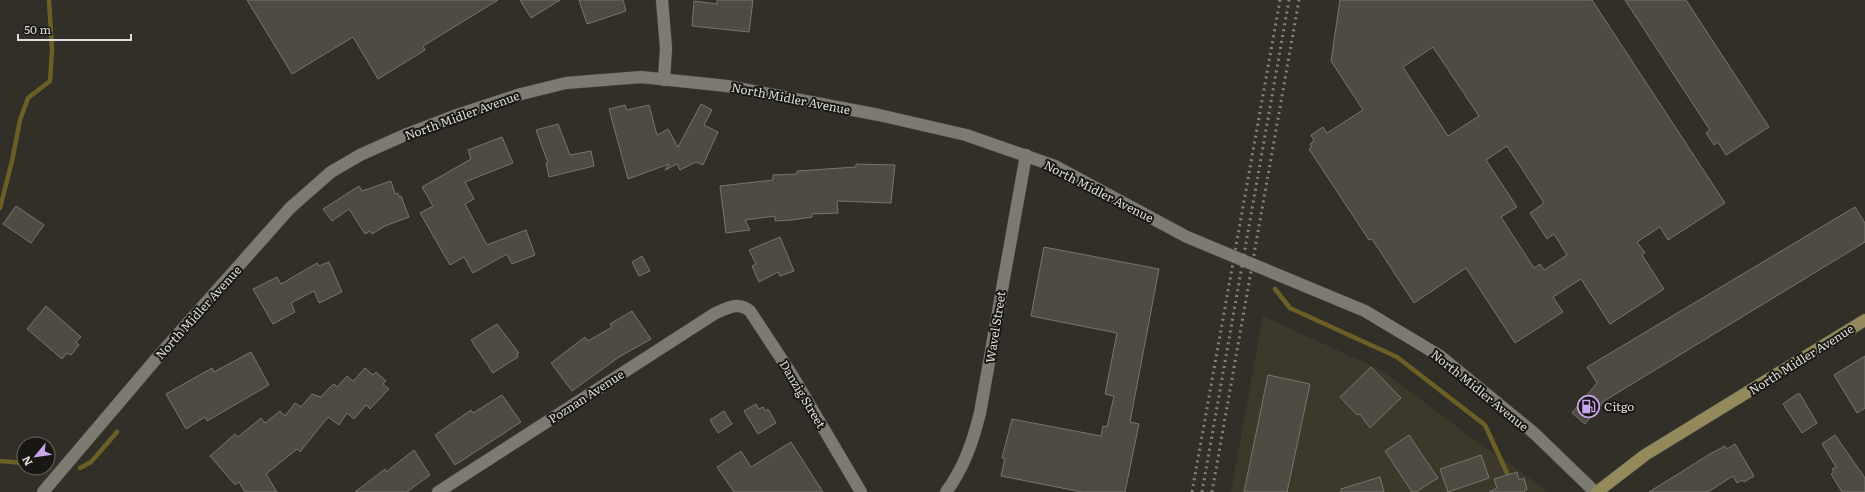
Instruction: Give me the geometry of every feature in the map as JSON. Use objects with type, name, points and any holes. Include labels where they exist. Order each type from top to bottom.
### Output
[{"type":"main road","name":"North Midler Avenue","points":[[1596,492],[1645,455],[1865,320]]},
{"type":"street","points":[[662,0],[666,48],[664,80]]},
{"type":"street","name":"North Midler Avenue","points":[[43,492],[156,359],[290,208],[331,172],[360,155],[407,134],[454,116],[521,94],[566,83],[641,77],[727,86],[879,115],[966,135],[1055,166],[1187,237],[1365,311],[1440,356],[1534,433],[1596,492]]},
{"type":"street","name":"Wavel Street","points":[[946,492],[956,480],[972,444],[980,413],[1026,155]]},
{"type":"street","name":"Poznan Avenue","points":[[439,492],[714,314],[736,305]]},
{"type":"street","name":"Danzig Street","points":[[736,305],[745,307],[754,318],[792,375],[861,492]]},
{"type":"shaded area","points":[[1263,316],[1383,371],[1472,438],[1549,492],[1231,492]]},
{"type":"building","points":[[247,0],[498,0],[423,46],[425,50],[378,79],[353,37],[292,74]]},
{"type":"building","points":[[520,0],[560,0],[531,18]]},
{"type":"building","points":[[579,0],[623,0],[626,11],[587,24]]},
{"type":"building","points":[[717,0],[753,0],[749,32],[692,26],[694,1],[717,4]]},
{"type":"building","points":[[1340,0],[1592,0],[1725,203],[1668,240],[1660,227],[1637,242],[1645,253],[1642,255],[1664,289],[1610,324],[1581,279],[1553,297],[1563,312],[1515,343],[1466,268],[1414,303],[1372,239],[1369,240],[1309,149],[1312,147],[1310,144],[1314,141],[1311,135],[1323,127],[1327,133],[1363,110],[1331,61]],"holes":[[[1433,47],[1479,116],[1448,136],[1403,67]],[[1507,146],[1544,203],[1530,213],[1547,239],[1554,234],[1567,255],[1544,270],[1540,264],[1534,268],[1501,217],[1517,207],[1486,160]]]},
{"type":"building","points":[[1625,0],[1686,0],[1769,127],[1726,155],[1718,142],[1714,145],[1706,133],[1710,130]]},
{"type":"building","points":[[701,104],[712,110],[704,125],[718,132],[703,165],[696,162],[680,170],[677,164],[665,170],[669,164],[628,179],[609,109],[625,105],[627,110],[649,105],[657,135],[668,129],[678,147]]},
{"type":"building","points":[[558,124],[570,155],[591,151],[594,166],[549,177],[546,163],[548,163],[536,130]]},
{"type":"building","points":[[502,137],[513,163],[465,182],[474,199],[465,204],[487,245],[526,230],[535,255],[512,264],[507,254],[473,273],[464,257],[450,265],[420,213],[433,206],[422,187],[471,159],[468,150]]},
{"type":"building","points":[[856,164],[895,165],[891,203],[837,201],[838,213],[812,214],[812,217],[792,220],[775,221],[775,216],[745,220],[750,230],[726,233],[720,186],[773,180],[773,175],[797,174],[797,171],[856,167]]},
{"type":"building","points":[[391,181],[395,194],[398,193],[399,197],[401,196],[409,217],[385,226],[372,234],[370,231],[365,234],[349,209],[332,221],[323,209],[359,186],[362,191]]},
{"type":"building","points":[[16,206],[44,225],[31,243],[3,224]]},
{"type":"building","points":[[1855,207],[1865,223],[1865,242],[1604,401],[1585,424],[1572,413],[1597,383],[1587,367]]},
{"type":"building","points":[[780,237],[794,271],[780,276],[778,272],[759,282],[752,266],[756,264],[749,250]]},
{"type":"building","points":[[1044,247],[1159,269],[1130,422],[1139,424],[1125,492],[1082,492],[1001,476],[1005,458],[1002,458],[1012,419],[1101,436],[1103,426],[1107,427],[1114,396],[1105,394],[1117,333],[1031,316]]},
{"type":"building","points":[[642,256],[650,271],[639,276],[632,262]]},
{"type":"building","points":[[329,262],[342,292],[319,303],[314,291],[291,303],[295,312],[273,324],[253,289],[277,277],[281,284],[317,263],[319,266]]},
{"type":"building","points":[[46,306],[81,337],[76,342],[79,345],[71,355],[67,353],[62,359],[27,329]]},
{"type":"building","points":[[632,311],[651,339],[619,357],[572,391],[551,363],[585,337],[588,341],[612,327],[610,324]]},
{"type":"building","points":[[497,324],[519,353],[517,354],[518,357],[493,373],[471,340]]},
{"type":"building","points":[[251,352],[269,385],[207,421],[205,417],[186,429],[166,394],[212,368],[214,372]]},
{"type":"building","points":[[1865,356],[1865,408],[1857,413],[1834,375]]},
{"type":"building","points":[[1371,367],[1401,398],[1370,428],[1360,414],[1357,415],[1340,397]]},
{"type":"building","points":[[365,368],[373,375],[376,372],[386,381],[383,384],[389,389],[370,409],[366,405],[354,419],[347,413],[339,425],[328,417],[300,452],[297,449],[266,474],[277,492],[245,492],[239,482],[235,485],[210,456],[235,434],[238,437],[261,418],[265,423],[280,411],[285,416],[295,403],[301,407],[312,394],[321,397],[334,384],[337,387],[347,376],[353,381]]},
{"type":"building","points":[[1268,375],[1310,384],[1287,492],[1244,492]]},
{"type":"building","points":[[1797,394],[1800,394],[1817,423],[1802,433],[1783,404]]},
{"type":"building","points":[[502,395],[521,422],[455,465],[435,435],[471,410],[473,413]]},
{"type":"building","points":[[756,404],[759,409],[763,407],[765,411],[768,409],[776,423],[758,434],[744,411]]},
{"type":"building","points":[[724,411],[732,424],[718,433],[710,420]]},
{"type":"building","points":[[1409,435],[1438,478],[1416,492],[1412,492],[1385,451]]},
{"type":"building","points":[[1835,435],[1865,478],[1865,492],[1842,492],[1831,474],[1834,472],[1832,469],[1836,467],[1822,444]]},
{"type":"building","points":[[791,442],[823,492],[734,492],[717,467],[741,451],[751,467]]},
{"type":"building","points":[[1735,444],[1754,476],[1744,482],[1742,480],[1737,483],[1733,476],[1708,492],[1649,492],[1710,454],[1725,446],[1727,449]]},
{"type":"building","points":[[414,450],[430,475],[407,492],[355,492],[385,469],[386,472]]},
{"type":"building","points":[[1481,455],[1489,478],[1448,492],[1440,469]]},
{"type":"building","points":[[1517,472],[1519,480],[1524,478],[1527,489],[1524,492],[1489,492],[1497,488],[1494,479]]},
{"type":"building","points":[[1380,477],[1384,492],[1341,492],[1341,489]]},
{"type":"waterway","points":[[0,208],[12,161],[20,120],[28,98],[50,81],[52,50],[49,0]]},
{"type":"waterway","points":[[1275,289],[1290,308],[1397,357],[1485,425],[1507,473]]},
{"type":"waterway","points":[[80,468],[91,462],[117,432]]},
{"type":"waterway","points":[[0,461],[16,462]]},
{"type":"railway","points":[[1192,492],[1280,0]]},
{"type":"railway","points":[[1202,492],[1289,0]]},
{"type":"railway","points":[[1212,492],[1299,0]]},
{"type":"place","name":"Citgo","points":[[1589,406]]}]
